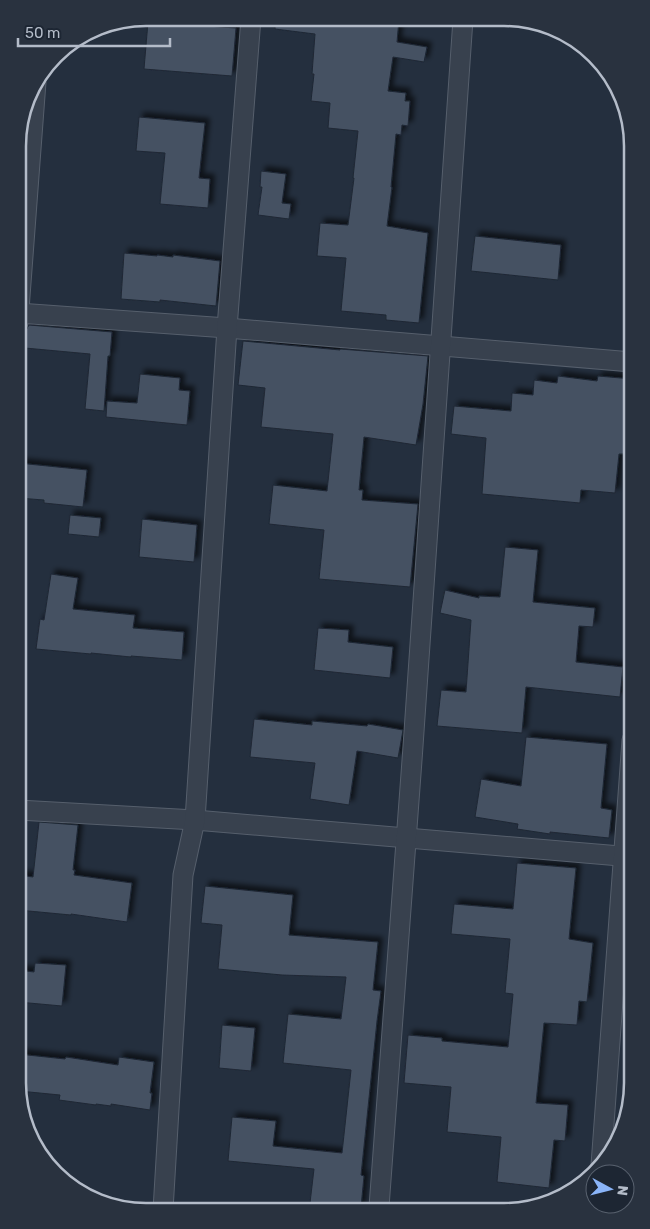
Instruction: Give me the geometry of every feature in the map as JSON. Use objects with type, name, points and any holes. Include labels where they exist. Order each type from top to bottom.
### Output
[{"type":"street","points":[[163,1203],[184,875],[195,820],[227,328],[250,26]]},
{"type":"street","points":[[379,1203],[442,346],[463,26]]},
{"type":"street","points":[[26,220],[35,101]]},
{"type":"street","points":[[26,317],[227,328],[624,361]]},
{"type":"street","points":[[26,810],[195,820],[623,856]]},
{"type":"street","points":[[602,1151],[623,911]]},
{"type":"building","points":[[148,26],[236,28],[232,76],[144,69]]},
{"type":"building","points":[[275,26],[398,26],[397,42],[427,47],[424,62],[393,57],[388,91],[406,93],[405,101],[410,101],[408,126],[402,125],[401,135],[396,134],[387,226],[428,233],[419,323],[386,320],[386,315],[341,311],[346,258],[317,256],[320,223],[348,225],[358,131],[328,128],[330,103],[311,101],[315,34],[275,29]]},
{"type":"building","points":[[139,117],[205,123],[199,178],[210,179],[208,208],[160,204],[165,153],[136,151]]},
{"type":"building","points":[[261,171],[286,174],[282,203],[291,204],[289,219],[258,215],[262,187],[260,187]]},
{"type":"building","points":[[475,236],[561,245],[558,280],[471,271]]},
{"type":"building","points":[[124,253],[173,257],[173,255],[220,261],[216,306],[160,300],[160,302],[121,299]]},
{"type":"building","points":[[29,325],[112,332],[110,356],[108,356],[104,411],[85,409],[90,354],[26,348],[26,330]]},
{"type":"building","points":[[243,341],[428,356],[416,445],[364,437],[359,490],[363,490],[362,500],[418,504],[410,587],[319,579],[324,530],[269,524],[273,485],[327,491],[333,434],[261,427],[265,388],[238,385]]},
{"type":"building","points":[[140,374],[180,378],[179,390],[190,391],[187,425],[106,417],[107,401],[137,403]]},
{"type":"building","points":[[558,376],[597,381],[598,376],[624,378],[624,454],[619,454],[615,493],[581,490],[580,503],[482,494],[486,438],[451,434],[454,406],[511,411],[512,393],[533,395],[534,380],[557,383]]},
{"type":"building","points":[[26,464],[87,470],[83,507],[44,503],[44,500],[26,499]]},
{"type":"building","points":[[70,515],[101,518],[99,537],[68,534]]},
{"type":"building","points":[[142,519],[197,525],[194,562],[139,557]]},
{"type":"building","points":[[505,547],[538,550],[533,602],[595,608],[593,627],[579,626],[576,662],[623,667],[620,697],[526,687],[522,733],[437,726],[441,690],[466,692],[471,620],[440,613],[445,590],[479,598],[479,596],[500,597]]},
{"type":"building","points":[[51,574],[78,578],[73,609],[135,615],[133,628],[184,632],[182,660],[36,649],[40,619],[44,620]]},
{"type":"building","points":[[318,628],[349,630],[348,642],[393,647],[390,678],[314,670]]},
{"type":"building","points":[[254,719],[312,725],[312,721],[367,726],[368,724],[403,730],[398,758],[357,751],[349,805],[310,799],[315,763],[250,757]]},
{"type":"building","points":[[526,737],[607,744],[601,808],[612,810],[609,838],[550,832],[550,834],[517,829],[518,824],[475,817],[481,779],[521,786]]},
{"type":"building","points":[[39,822],[78,825],[74,875],[132,883],[127,922],[71,914],[26,911],[26,876],[33,877]]},
{"type":"building","points":[[517,863],[576,868],[569,939],[593,943],[587,1002],[579,1001],[577,1025],[544,1023],[536,1103],[568,1105],[565,1141],[554,1140],[549,1188],[497,1182],[501,1137],[447,1132],[451,1087],[404,1083],[408,1035],[442,1038],[442,1041],[508,1047],[513,994],[505,993],[510,939],[451,934],[454,904],[513,909]]},
{"type":"building","points":[[205,886],[293,895],[289,935],[378,942],[373,990],[381,991],[361,1175],[364,1176],[361,1203],[310,1203],[314,1169],[228,1161],[232,1117],[276,1121],[273,1146],[342,1153],[351,1070],[283,1063],[288,1014],[341,1019],[346,977],[282,975],[218,969],[222,925],[201,923]]},
{"type":"building","points":[[35,963],[66,965],[62,1006],[26,1003],[26,971],[34,972]]},
{"type":"building","points":[[222,1025],[255,1028],[251,1071],[219,1068]]},
{"type":"building","points":[[26,1055],[65,1059],[66,1057],[118,1065],[119,1057],[154,1062],[150,1110],[111,1104],[111,1106],[96,1105],[59,1100],[60,1095],[27,1092]]}]
